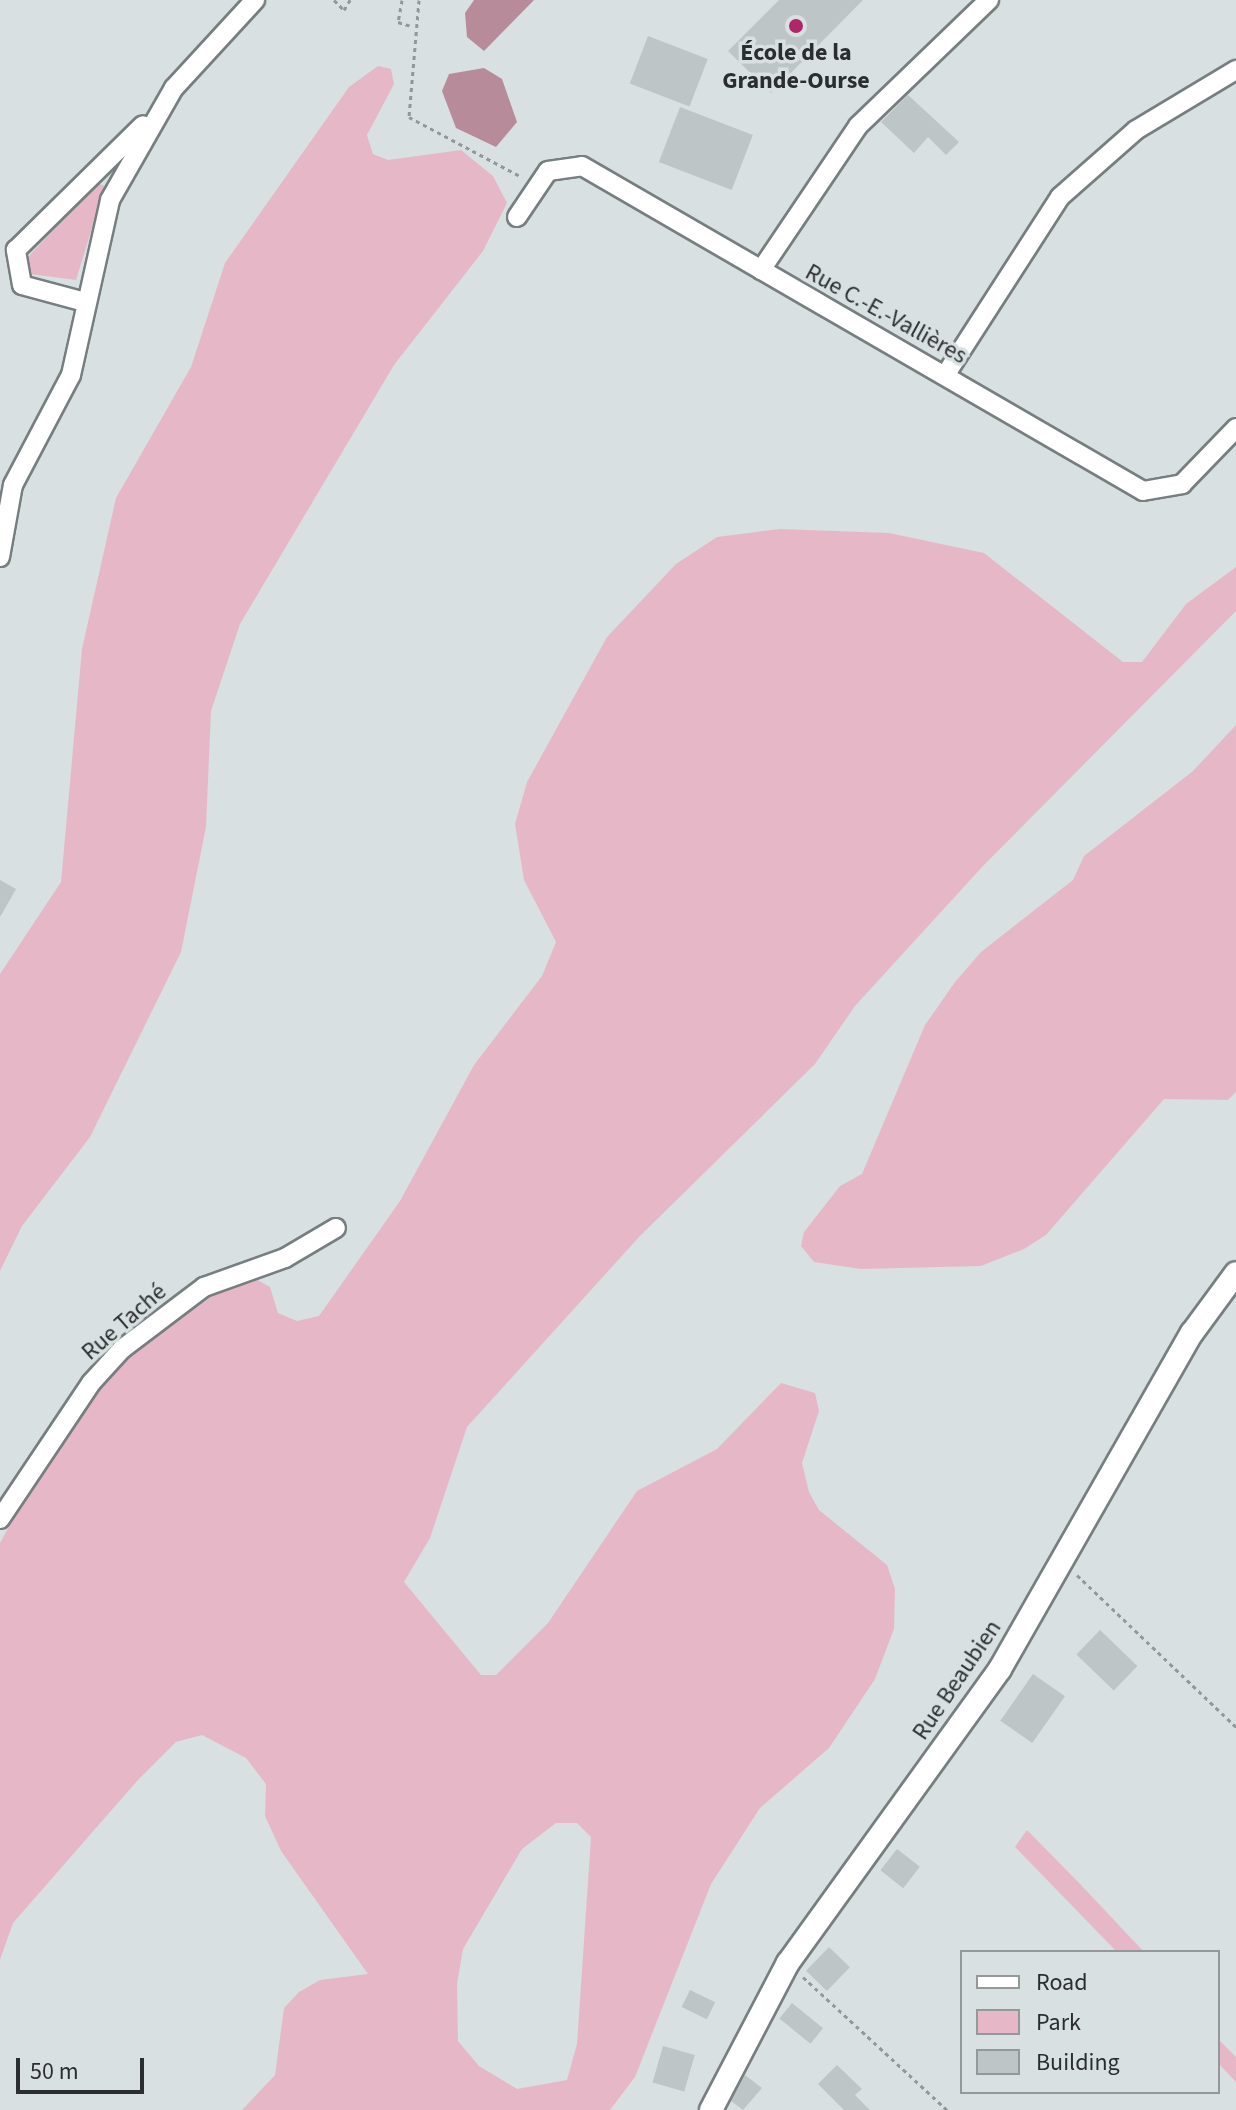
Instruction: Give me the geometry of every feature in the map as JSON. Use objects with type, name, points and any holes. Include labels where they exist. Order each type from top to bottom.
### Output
[{"type":"main road","name":"Rue Beaubien","points":[[711,2110],[788,1963],[1000,1669],[1192,1333],[1236,1273]]},
{"type":"street","points":[[85,302],[22,285],[16,250],[157,113],[255,0]]},
{"type":"street","points":[[761,270],[858,126],[989,0]]},
{"type":"street","points":[[946,374],[1060,197],[1136,130],[1236,70]]},
{"type":"street","points":[[0,557],[6,482],[71,375],[110,200],[157,113]]},
{"type":"street","name":"Rue C.-E.-Vallières","points":[[517,217],[536,185],[554,167],[582,166],[946,374],[1143,491],[1182,484],[1236,428]]},
{"type":"street","name":"Rue Taché","points":[[0,1519],[91,1383],[133,1340],[204,1287],[285,1258],[336,1228]]},
{"type":"path","points":[[334,0],[344,10],[350,0]]},
{"type":"path","points":[[402,0],[398,22],[411,26]]},
{"type":"path","points":[[419,0],[411,26],[409,117],[536,185]]},
{"type":"path","points":[[1060,1563],[1236,1727]]},
{"type":"path","points":[[788,1963],[947,2110]]},
{"type":"green space","points":[[378,66],[391,69],[394,84],[367,135],[373,154],[388,160],[461,150],[493,176],[507,203],[483,251],[394,365],[240,624],[211,711],[206,827],[181,952],[90,1137],[22,1226],[0,1271],[0,974],[61,882],[82,649],[116,498],[191,367],[225,263],[349,87]]},
{"type":"green space","points":[[97,183],[105,186],[76,280],[30,274],[27,258]]},
{"type":"green space","points":[[780,529],[889,533],[984,553],[1123,662],[1142,662],[1186,604],[1236,567],[1236,611],[983,866],[855,1006],[815,1064],[639,1237],[467,1427],[430,1538],[404,1582],[481,1675],[496,1675],[548,1623],[637,1491],[717,1449],[781,1383],[815,1393],[819,1411],[802,1463],[809,1492],[819,1510],[887,1565],[895,1589],[894,1629],[875,1679],[829,1748],[760,1808],[711,1884],[635,2077],[610,2110],[242,2110],[275,2075],[284,2008],[299,1992],[320,1980],[368,1974],[281,1851],[265,1816],[266,1784],[246,1758],[202,1735],[176,1742],[137,1781],[13,1923],[0,1960],[0,1543],[54,1444],[91,1394],[187,1301],[254,1278],[270,1287],[278,1313],[297,1321],[319,1316],[400,1201],[474,1065],[542,976],[556,942],[524,880],[515,824],[527,782],[607,637],[676,564],[717,537]],"holes":[[[556,1823],[577,1823],[591,1837],[577,2044],[567,2080],[517,2089],[479,2066],[458,2041],[457,1984],[463,1949],[522,1849]]]},
{"type":"green space","points":[[1236,725],[1236,1092],[1228,1100],[1164,1099],[1046,1235],[1024,1249],[981,1266],[861,1269],[814,1262],[801,1246],[804,1232],[840,1186],[862,1174],[925,1025],[955,982],[981,952],[1073,880],[1084,856],[1193,771]]},
{"type":"green space","points":[[1027,1830],[1142,1950],[1115,1950],[1015,1847]]},
{"type":"green space","points":[[1220,2041],[1236,2057],[1236,2082],[1220,2065]]},
{"type":"shaded area","points":[[474,0],[534,0],[484,51],[467,37],[465,13]]},
{"type":"shaded area","points":[[484,68],[502,79],[517,122],[496,147],[456,128],[442,91],[449,74]]},
{"type":"building","name":"École de la Grande-Ourse","points":[[779,0],[863,0],[771,93],[728,51]]},
{"type":"building","points":[[648,36],[708,59],[689,107],[630,84]]},
{"type":"building","points":[[908,95],[959,142],[946,155],[928,137],[914,153],[881,122]]},
{"type":"building","points":[[680,107],[753,135],[732,190],[659,162]]},
{"type":"building","points":[[0,880],[16,889],[0,917]]},
{"type":"building","points":[[1100,1630],[1137,1666],[1114,1691],[1076,1654]]},
{"type":"building","points":[[1033,1674],[1065,1696],[1032,1743],[1000,1721]]},
{"type":"building","points":[[897,1849],[920,1867],[903,1888],[880,1870]]},
{"type":"building","points":[[829,1947],[850,1967],[827,1991],[806,1971]]},
{"type":"building","points":[[690,1990],[715,2002],[707,2019],[682,2007]]},
{"type":"building","points":[[792,2003],[823,2028],[810,2044],[779,2019]]},
{"type":"building","points":[[663,2046],[695,2055],[684,2092],[653,2083]]},
{"type":"building","points":[[837,2065],[862,2089],[855,2095],[870,2110],[844,2110],[818,2084]]},
{"type":"building","points":[[745,2075],[762,2088],[743,2110],[731,2101]]},
{"type":"place","name":"École de la Grande-Ourse","points":[[796,26]]}]
